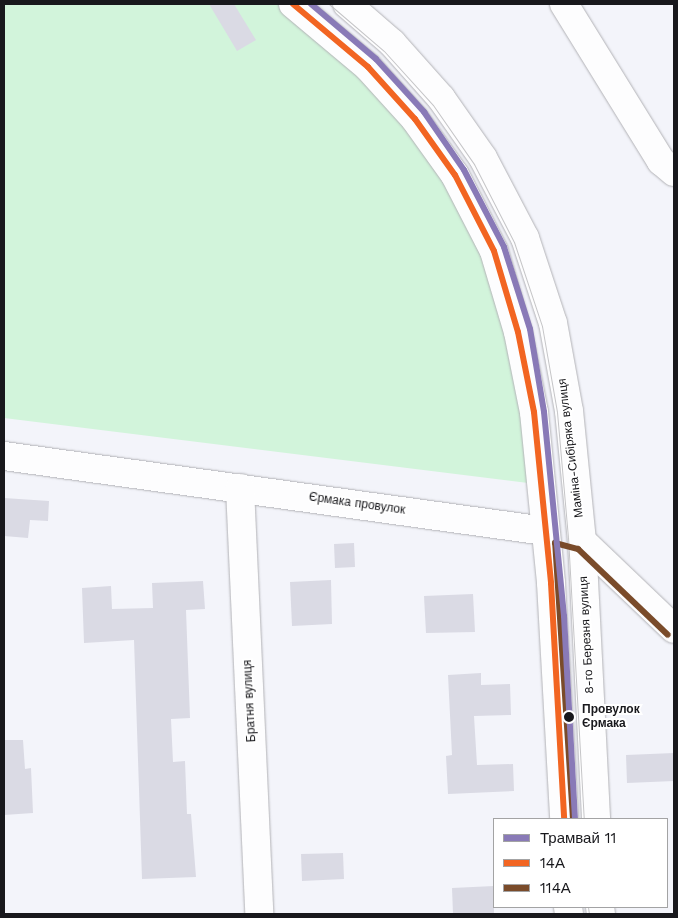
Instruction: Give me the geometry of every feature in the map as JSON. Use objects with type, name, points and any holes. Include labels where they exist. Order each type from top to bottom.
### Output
[{"type":"main road","points":[[293,4],[368,67],[415,119],[455,175],[494,251],[530,384],[544,531],[551,582],[564,818]]},
{"type":"main road","name":"Маміна-Сибіряка вулиця","points":[[347,4],[392,43],[441,98],[484,158],[525,238],[553,323],[569,411],[582,541]]},
{"type":"main road","points":[[564,4],[662,161],[674,172]]},
{"type":"main road","name":"Єрмака провулок","points":[[4,456],[544,531],[582,541],[674,629]]},
{"type":"main road","name":"Братня вулиця","points":[[240,488],[259,914]]},
{"type":"main road","name":"8-го Березня вулиця","points":[[582,541],[596,818]]},
{"type":"green space","points":[[4,4],[277,4],[361,74],[407,125],[446,181],[484,255],[509,334],[522,414],[528,483],[4,418]]},
{"type":"building","points":[[209,4],[234,4],[256,40],[237,51]]},
{"type":"building","points":[[4,498],[49,501],[48,521],[30,520],[28,538],[4,536]]},
{"type":"building","points":[[354,543],[355,567],[335,568],[334,544]]},
{"type":"building","points":[[331,580],[332,624],[292,626],[290,582]]},
{"type":"building","points":[[203,581],[205,609],[186,610],[190,718],[171,719],[173,762],[185,761],[187,814],[191,814],[196,877],[142,879],[134,640],[84,643],[82,588],[111,586],[112,609],[153,608],[152,583]]},
{"type":"building","points":[[473,594],[475,632],[426,633],[424,596]]},
{"type":"building","points":[[481,673],[481,685],[510,684],[511,715],[474,716],[477,765],[513,764],[514,791],[448,794],[446,756],[452,755],[448,675]]},
{"type":"building","points":[[4,740],[23,740],[25,769],[31,768],[33,813],[4,815]]},
{"type":"building","points":[[674,753],[674,781],[627,783],[626,755]]},
{"type":"building","points":[[343,853],[344,879],[302,881],[301,854]]},
{"type":"building","points":[[493,886],[494,914],[453,914],[452,888]]},
{"type":"tram line","name":"11","points":[[311,4],[376,59],[424,112],[464,170],[504,247],[530,329],[544,412],[564,616],[575,818]]},
{"type":"tram line","points":[[329,4],[384,51],[433,105],[474,164],[514,242],[542,326],[557,412],[568,537],[584,818]]},
{"type":"tram line","points":[[588,908],[589,914]]},
{"type":"transit line","name":"14А","points":[[293,4],[368,67],[415,119],[455,175],[494,251],[518,332],[534,412],[551,583],[564,818]]},
{"type":"transit line","name":"114А","points":[[573,818],[555,543],[578,549],[668,635]]},
{"type":"place","name":"Провулок Єрмака","points":[[569,717]]}]
